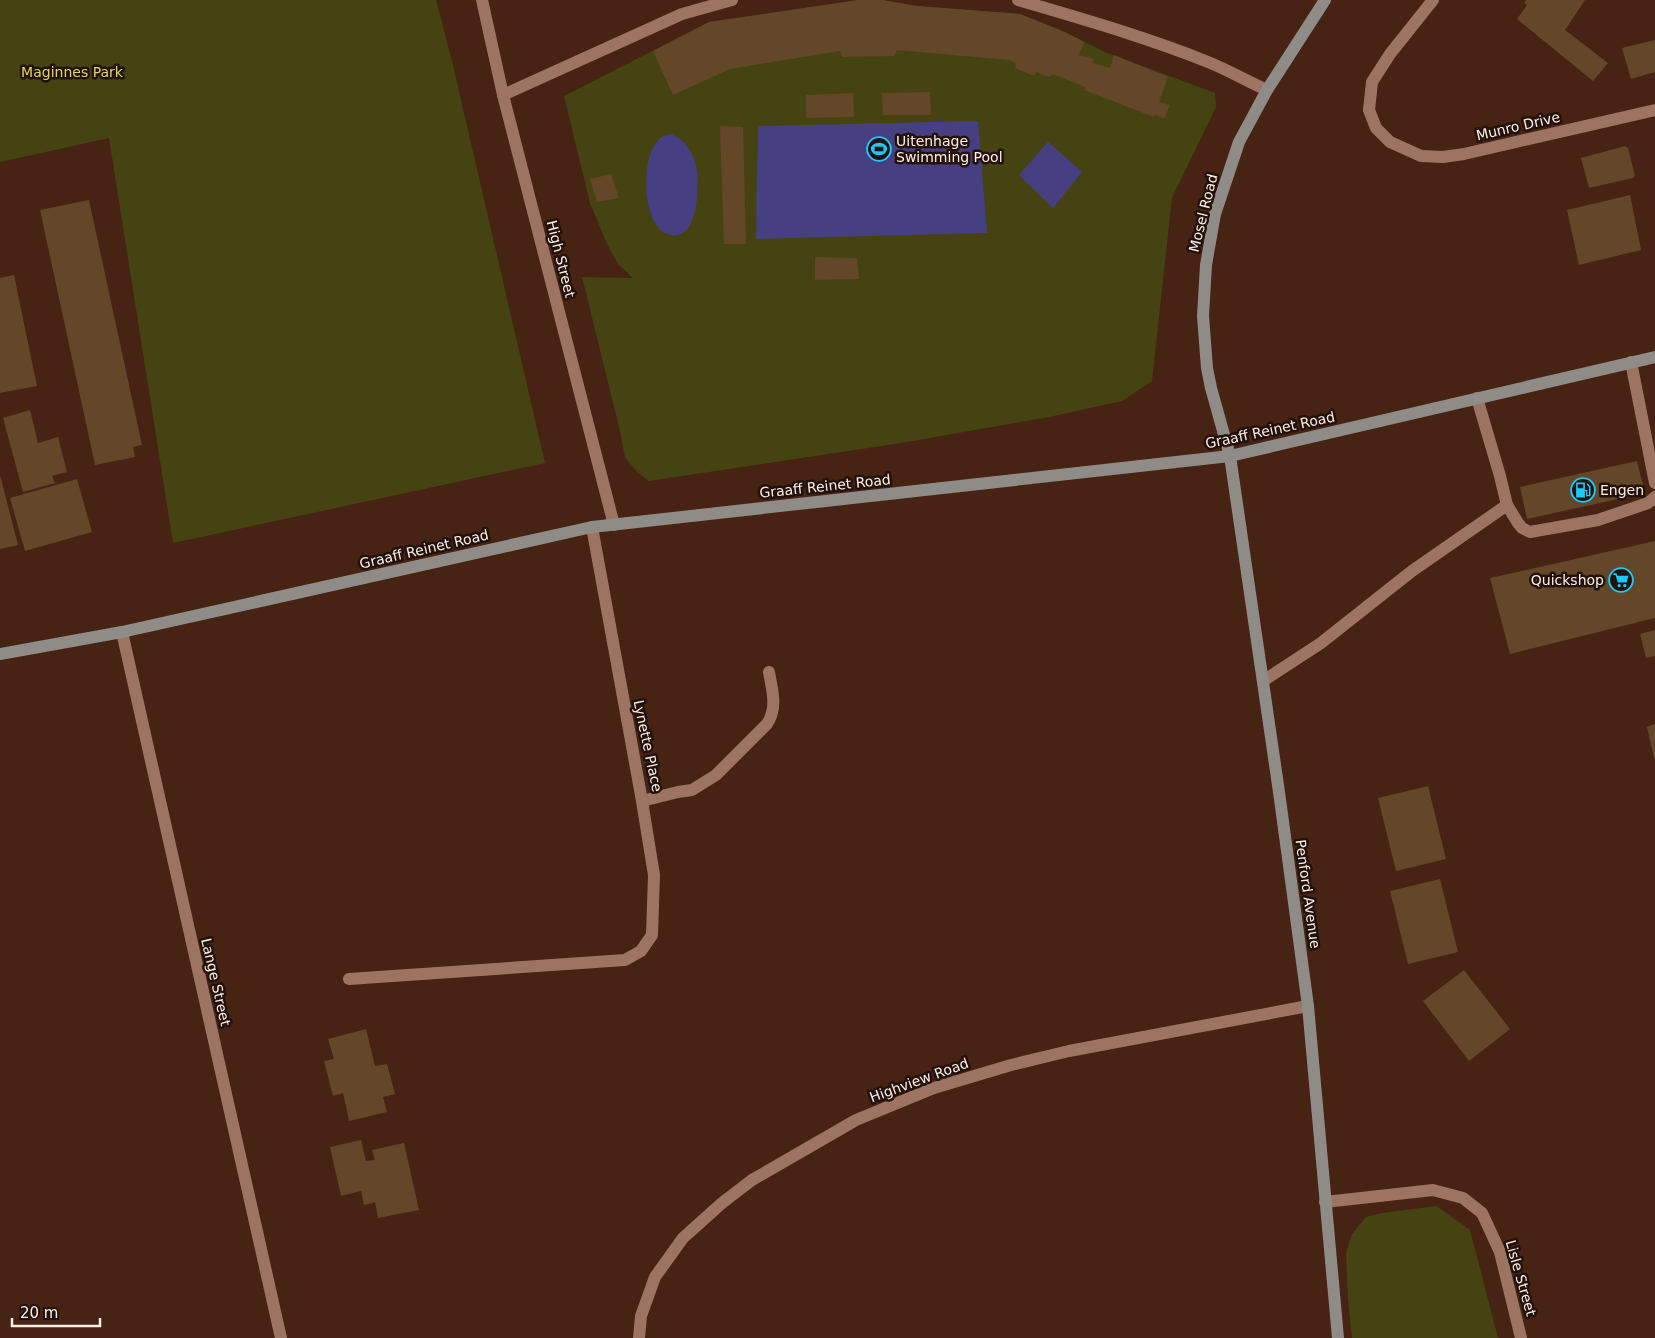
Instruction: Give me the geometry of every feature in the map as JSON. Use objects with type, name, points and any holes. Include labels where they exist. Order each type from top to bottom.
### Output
[{"type":"main road","name":"Mosel Road","points":[[1230,456],[1206,368],[1203,316],[1206,264],[1215,214],[1239,142],[1267,90],[1325,0]]},
{"type":"main road","name":"Graaff Reinet Road","points":[[0,654],[122,632],[592,527],[1230,456],[1655,357]]},
{"type":"main road","name":"Penford Avenue","points":[[1230,456],[1308,1006],[1338,1338]]},
{"type":"street","name":"High Street","points":[[482,0],[503,95],[614,525]]},
{"type":"street","points":[[503,95],[682,14],[732,0]]},
{"type":"street","points":[[1018,0],[1098,23],[1164,46],[1208,62],[1267,90]]},
{"type":"street","name":"Munro Drive","points":[[1433,0],[1390,54],[1372,82],[1369,110],[1376,128],[1390,142],[1421,156],[1443,157],[1464,154],[1655,110]]},
{"type":"street","points":[[1631,362],[1655,483]]},
{"type":"street","points":[[1477,398],[1507,505],[1522,528],[1530,532],[1598,520],[1648,503],[1655,497]]},
{"type":"street","points":[[1263,681],[1320,642],[1412,571],[1507,505]]},
{"type":"street","name":"Lynette Place","points":[[592,527],[642,801],[692,790],[716,775],[768,724],[774,706],[770,672]]},
{"type":"street","name":"Lange Street","points":[[122,632],[281,1338]]},
{"type":"street","points":[[350,979],[625,960],[641,951],[652,936],[654,875],[642,801]]},
{"type":"street","name":"Highview Road","points":[[638,1338],[641,1316],[655,1278],[682,1238],[752,1180],[856,1120],[934,1088],[1012,1065],[1069,1051],[1308,1006]]},
{"type":"street","name":"Lisle Street","points":[[1325,1202],[1433,1190],[1463,1198],[1482,1213],[1500,1252],[1522,1338]]},
{"type":"green space","name":"Maginnes Park","points":[[0,0],[436,0],[452,61],[545,463],[173,543],[109,138],[0,162]]},
{"type":"green space","name":"Uitenhage Swimming Pool","points":[[858,0],[882,0],[917,6],[1020,14],[1065,32],[1105,52],[1215,93],[1216,107],[1172,198],[1152,381],[1122,401],[1049,417],[901,443],[649,481],[637,472],[625,457],[582,277],[633,278],[618,264],[607,244],[590,203],[564,96],[709,22]]},
{"type":"green space","points":[[1436,1206],[1470,1230],[1498,1338],[1352,1338],[1346,1253],[1352,1234],[1366,1217]]},
{"type":"shaded area","points":[[978,121],[987,233],[756,239],[758,126]]},
{"type":"shaded area","points":[[671,134],[681,140],[689,149],[696,164],[698,177],[696,208],[693,218],[684,232],[677,235],[665,233],[656,223],[646,192],[646,174],[649,157],[655,144],[664,136]]},
{"type":"shaded area","points":[[1048,142],[1082,172],[1053,208],[1019,175]]},
{"type":"building","points":[[858,0],[882,0],[917,6],[1020,14],[1065,32],[1084,42],[1079,55],[1094,59],[1093,63],[1110,68],[1114,55],[1168,77],[1159,102],[1170,105],[1164,119],[1154,114],[1154,117],[1084,90],[1085,87],[1053,74],[1049,77],[1036,72],[1034,76],[1015,68],[1016,64],[1009,60],[897,50],[894,56],[842,57],[840,51],[730,69],[673,95],[653,51],[709,22]]},
{"type":"building","points":[[1526,0],[1585,0],[1565,30],[1608,63],[1593,81],[1517,19],[1527,5],[1524,3]]},
{"type":"building","points":[[1655,40],[1655,72],[1631,79],[1622,48]]},
{"type":"building","points":[[930,92],[931,115],[883,115],[882,93]]},
{"type":"building","points":[[853,93],[854,117],[806,118],[806,95]]},
{"type":"building","points":[[720,126],[743,127],[746,244],[724,244]]},
{"type":"building","points":[[1625,146],[1628,148],[1635,176],[1589,188],[1581,158]]},
{"type":"building","points":[[611,174],[619,198],[597,202],[590,179]]},
{"type":"building","points":[[1630,195],[1641,250],[1579,265],[1567,210]]},
{"type":"building","points":[[89,200],[142,445],[133,447],[135,457],[95,465],[40,210]]},
{"type":"building","points":[[815,257],[857,258],[859,279],[815,280]]},
{"type":"building","points":[[14,275],[37,386],[0,393],[0,278]]},
{"type":"building","points":[[30,410],[38,443],[58,437],[67,472],[52,476],[55,483],[23,492],[3,418]]},
{"type":"building","points":[[1637,461],[1645,493],[1527,519],[1520,487]]},
{"type":"building","points":[[0,475],[18,545],[0,549]]},
{"type":"building","points":[[77,479],[92,532],[25,551],[10,498]]},
{"type":"building","points":[[1655,541],[1655,618],[1510,654],[1490,578]]},
{"type":"building","points":[[1655,630],[1655,656],[1646,658],[1640,634]]},
{"type":"building","points":[[1655,724],[1655,758],[1654,758],[1647,727]]},
{"type":"building","points":[[1428,786],[1446,859],[1396,871],[1378,798]]},
{"type":"building","points":[[1440,879],[1458,952],[1408,964],[1390,891]]},
{"type":"building","points":[[1464,970],[1510,1029],[1469,1061],[1423,1001]]},
{"type":"building","points":[[366,1029],[375,1066],[387,1064],[395,1094],[383,1097],[387,1112],[349,1121],[343,1093],[333,1096],[324,1061],[334,1059],[328,1039]]},
{"type":"building","points":[[361,1140],[366,1161],[375,1160],[372,1150],[404,1143],[419,1210],[378,1218],[375,1202],[364,1205],[361,1191],[341,1196],[330,1147]]},
{"type":"place","name":"Uitenhage Swimming Pool","points":[[879,149]]},
{"type":"place","name":"Engen","points":[[1583,490]]},
{"type":"place","name":"Quickshop","points":[[1621,580]]}]
